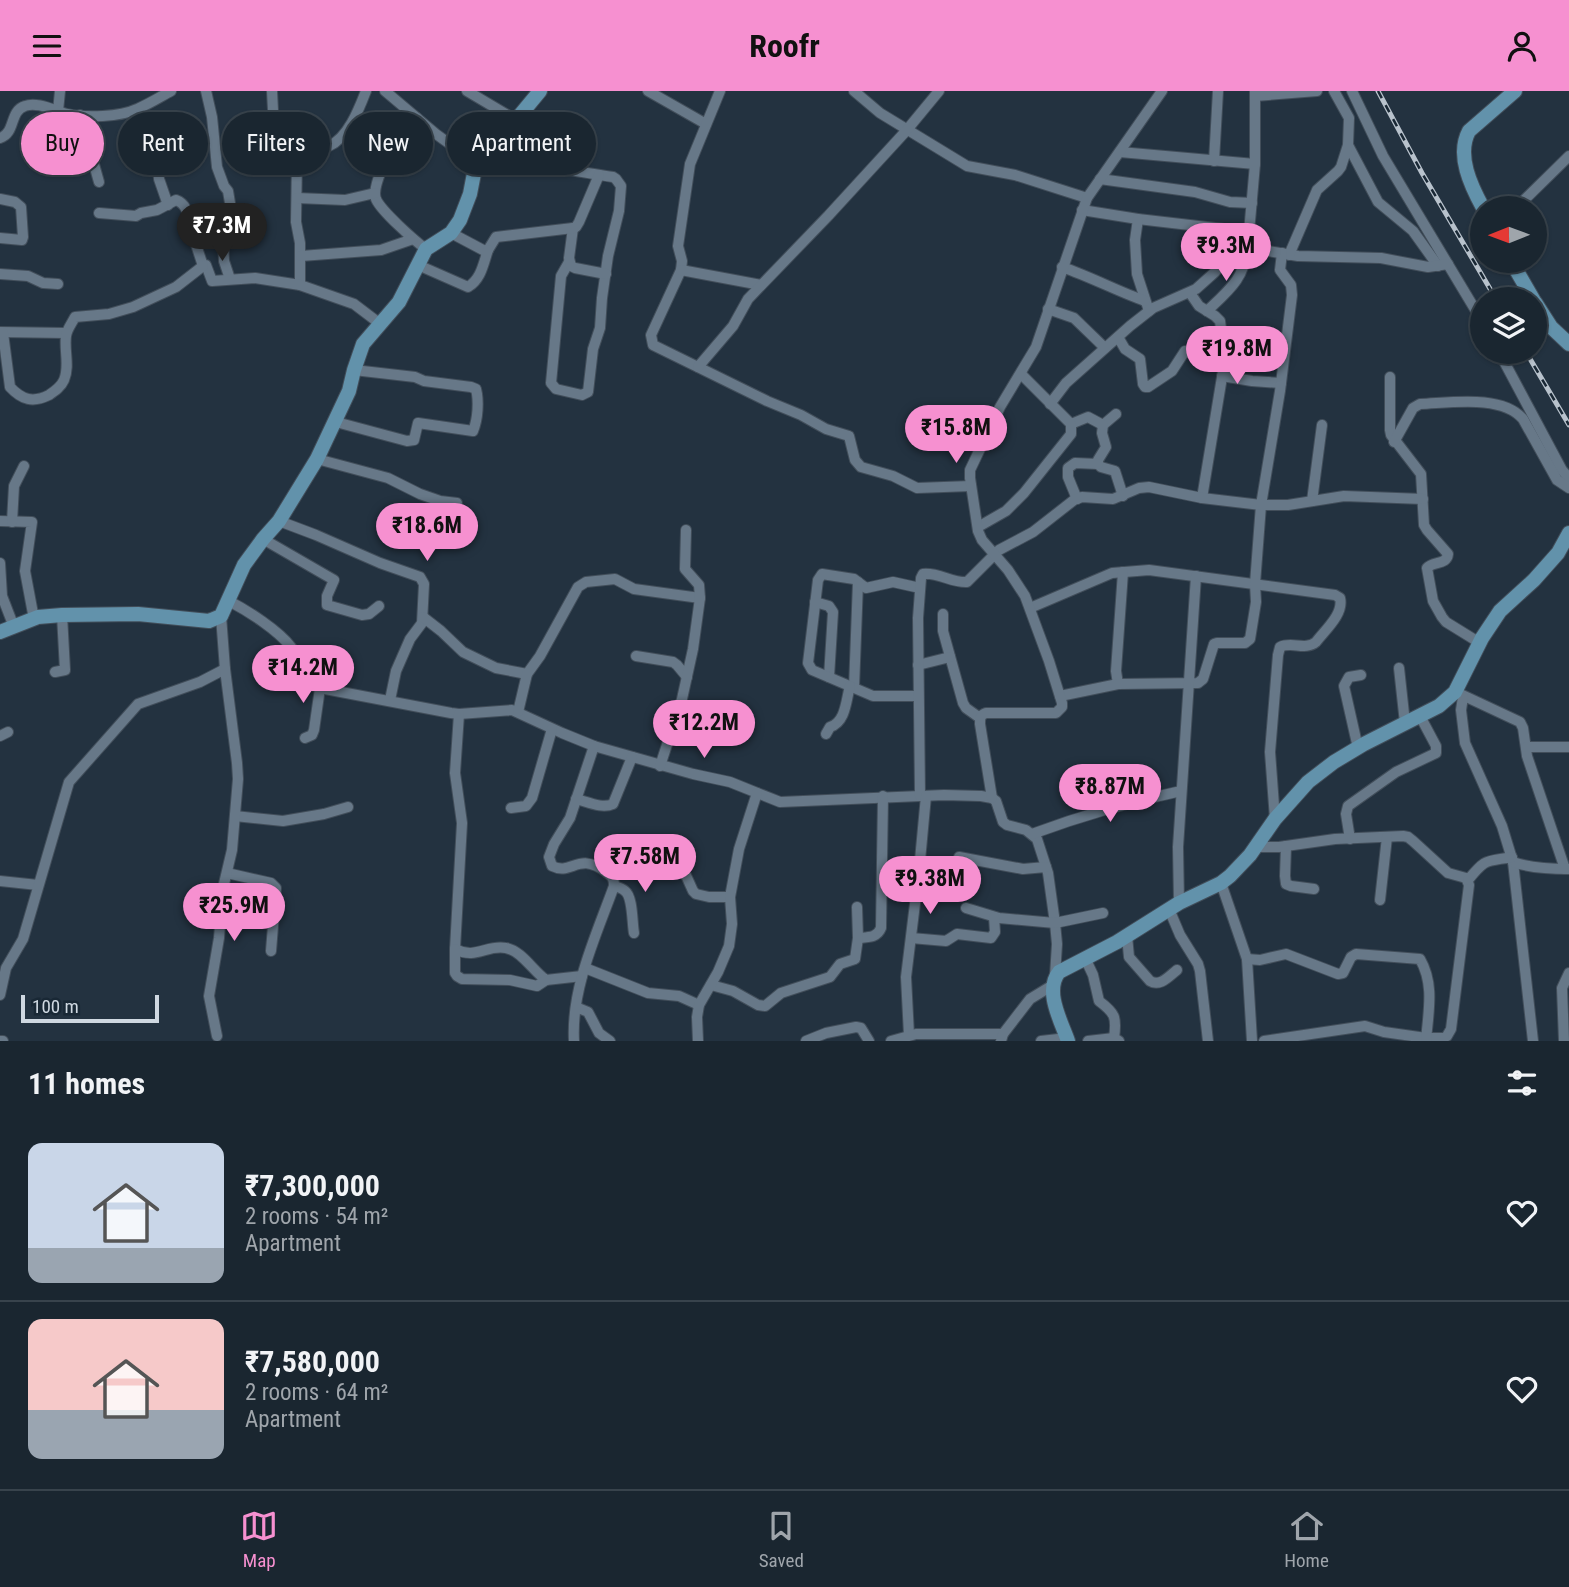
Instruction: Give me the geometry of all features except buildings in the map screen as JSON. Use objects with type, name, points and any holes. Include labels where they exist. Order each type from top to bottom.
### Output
[{"type":"street","points":[[58,111],[60,91]]},
{"type":"street","points":[[104,115],[130,112],[171,91]]},
{"type":"street","points":[[206,91],[211,109],[217,167],[228,191],[232,215],[232,227],[223,240],[224,261],[230,279]]},
{"type":"street","points":[[272,91],[273,112]]},
{"type":"street","points":[[330,145],[337,141],[356,115],[366,91]]},
{"type":"street","points":[[385,91],[410,112]]},
{"type":"street","points":[[399,103],[407,91]]},
{"type":"street","points":[[467,91],[502,112]]},
{"type":"street","points":[[523,112],[540,91]]},
{"type":"street","points":[[648,91],[706,124]]},
{"type":"street","points":[[720,91],[690,164],[678,246],[682,261],[681,270],[654,328],[651,340],[653,345],[826,429],[849,436],[855,460],[861,467],[893,476],[917,488],[971,486]]},
{"type":"street","points":[[854,91],[906,131],[967,166],[1015,175],[1087,198]]},
{"type":"street","points":[[698,367],[725,335],[748,299],[828,216],[939,91]]},
{"type":"street","points":[[980,718],[986,713],[1056,713],[1062,707],[1049,661],[1025,596],[982,540],[971,486],[972,465],[1000,407],[1036,347],[1087,198],[1162,91]]},
{"type":"street","points":[[1214,161],[1218,91]]},
{"type":"street","points":[[1208,311],[1235,284],[1246,260],[1255,164],[1255,93],[1317,91]]},
{"type":"street","points":[[1060,696],[1118,684],[1201,682],[1214,644],[1245,643],[1250,639],[1256,602],[1261,505],[1282,383],[1292,295],[1291,285],[1280,270],[1317,190],[1338,171],[1348,145],[1349,118],[1334,91]]},
{"type":"street","points":[[1352,91],[1383,156],[1443,265],[1470,304]]},
{"type":"street","points":[[1477,196],[1464,157],[1466,137],[1469,131],[1515,91]]},
{"type":"street","points":[[0,138],[10,132],[15,114],[23,106],[34,105],[64,112]]},
{"type":"street","points":[[433,130],[447,141]]},
{"type":"street","points":[[1348,145],[1378,202],[1413,231],[1443,265]]},
{"type":"street","points":[[1120,152],[1255,164]]},
{"type":"street","points":[[1528,196],[1569,156]]},
{"type":"street","points":[[573,228],[569,262],[561,277],[551,383],[556,389],[579,395],[588,392],[621,186],[616,179],[596,174]]},
{"type":"street","points":[[97,175],[99,182]]},
{"type":"street","points":[[159,175],[168,205]]},
{"type":"street","points":[[296,175],[300,285]]},
{"type":"street","points":[[380,175],[375,193],[378,202],[412,239],[426,249]]},
{"type":"street","points":[[217,1036],[209,996],[232,850],[237,763],[221,616],[244,565],[279,521],[317,459],[352,383],[363,344],[398,302],[426,249],[451,233],[460,220],[474,175]]},
{"type":"street","points":[[418,265],[471,285],[480,275],[488,250],[496,237],[576,226],[599,175]]},
{"type":"street","points":[[1100,179],[1195,192],[1230,202],[1252,203]]},
{"type":"street","points":[[297,198],[345,200],[375,193]]},
{"type":"street","points":[[0,199],[15,202],[22,207],[23,237],[22,240],[0,238]]},
{"type":"street","points":[[99,213],[136,216],[157,210],[176,200],[184,205],[189,216],[203,266],[206,265],[212,281],[264,279],[300,285],[354,305],[379,323]]},
{"type":"street","points":[[1082,210],[1250,232]]},
{"type":"street","points":[[1138,219],[1136,265],[1147,306]]},
{"type":"street","points":[[451,233],[482,250],[488,250]]},
{"type":"street","points":[[301,256],[381,250],[412,239]]},
{"type":"street","points":[[1050,404],[1066,383],[1118,337],[1147,306],[1190,293],[1209,278],[1230,254],[1247,246],[1286,254],[1381,258],[1422,267],[1443,265]]},
{"type":"street","points":[[569,262],[575,268],[606,274]]},
{"type":"street","points":[[66,333],[2,332],[10,387],[20,396],[39,400],[54,392],[64,382],[67,367],[66,333],[75,317],[105,314],[133,307],[176,286],[203,266]]},
{"type":"street","points":[[1062,267],[1085,275],[1147,306]]},
{"type":"street","points":[[681,270],[761,285]]},
{"type":"street","points":[[0,274],[28,276],[43,283],[58,284]]},
{"type":"street","points":[[1190,293],[1199,306],[1219,319],[1225,359],[1202,498]]},
{"type":"street","points":[[1048,309],[1073,319],[1105,348]]},
{"type":"street","points":[[1547,322],[1569,344]]},
{"type":"street","points":[[1118,337],[1125,349],[1140,359],[1145,387],[1172,371],[1185,351]]},
{"type":"street","points":[[1505,364],[1562,470],[1569,478]]},
{"type":"street","points":[[336,422],[407,441],[414,440],[418,423],[473,431],[476,424],[476,389],[415,377],[354,370]]},
{"type":"street","points":[[978,527],[1006,511],[1024,493],[1071,434],[1071,425],[1021,374]]},
{"type":"street","points":[[1223,376],[1282,383]]},
{"type":"street","points":[[1390,377],[1390,430],[1395,442],[1421,474],[1424,525],[1448,554],[1445,561],[1427,568],[1435,606],[1446,622],[1480,643]]},
{"type":"street","points":[[1395,442],[1413,408],[1420,404],[1477,401],[1505,407],[1517,412],[1557,480],[1569,488]]},
{"type":"street","points":[[1098,464],[1106,447],[1103,425],[1116,414]]},
{"type":"street","points":[[1071,425],[1088,417],[1103,425]]},
{"type":"street","points":[[1312,501],[1322,425]]},
{"type":"street","points":[[317,459],[388,478],[440,501],[457,503]]},
{"type":"street","points":[[1077,499],[1068,477],[1068,468],[1075,463],[1098,464],[1115,471],[1122,496]]},
{"type":"street","points":[[12,521],[14,487],[24,466]]},
{"type":"street","points":[[909,1035],[905,987],[919,871],[923,796],[918,697],[918,618],[923,574],[967,582],[1003,547],[1032,531],[1077,499],[1113,499],[1139,488],[1149,487],[1202,498],[1261,505],[1288,505],[1345,496],[1423,499]]},
{"type":"street","points":[[0,521],[32,522],[25,571],[34,619]]},
{"type":"street","points":[[279,521],[423,580],[420,627],[410,639],[396,671],[390,701]]},
{"type":"street","points":[[660,765],[682,699],[693,649],[700,597],[699,585],[685,569],[686,530]]},
{"type":"street","points":[[1532,1041],[1512,859],[1502,826],[1465,743],[1459,694],[1480,643],[1506,604],[1535,580],[1558,553],[1569,533]]},
{"type":"street","points":[[263,539],[334,580],[327,596],[327,605],[362,615],[369,614],[379,606]]},
{"type":"street","points":[[0,563],[7,629],[34,619],[62,615],[138,614],[209,621],[221,616]]},
{"type":"street","points":[[1030,608],[1101,577],[1123,572],[1161,571],[1335,595],[1340,598],[1342,604],[1339,612],[1311,646],[1287,644],[1280,647],[1270,752],[1275,819]]},
{"type":"street","points":[[1118,684],[1116,671],[1123,572]]},
{"type":"street","points":[[918,697],[878,697],[812,670],[808,663],[818,580],[822,574],[854,579],[866,588],[893,582],[920,588]]},
{"type":"street","points":[[1196,576],[1174,906],[1180,935],[1200,971],[1208,1041]]},
{"type":"street","points":[[518,712],[527,674],[582,584],[615,579],[634,589],[700,597]]},
{"type":"street","points":[[826,734],[830,727],[841,720],[852,687],[858,582]]},
{"type":"street","points":[[229,601],[247,610],[288,643],[295,653],[299,676],[306,683],[320,688],[458,714],[507,709],[594,746],[730,782],[774,800],[786,802],[883,796],[956,795],[992,798],[996,801],[1003,822],[1026,830],[1037,839],[1046,867],[1058,944],[1052,992],[1068,1040],[1041,1041]]},
{"type":"street","points":[[815,602],[828,606],[833,612],[830,677]]},
{"type":"street","points":[[943,614],[943,631],[963,703],[980,718],[992,798]]},
{"type":"street","points":[[55,672],[65,670],[62,615]]},
{"type":"street","points":[[422,617],[463,652],[496,668],[527,674]]},
{"type":"street","points":[[636,656],[673,662],[687,677]]},
{"type":"street","points":[[918,665],[950,657]]},
{"type":"street","points":[[1399,668],[1405,723]]},
{"type":"street","points":[[0,995],[6,968],[23,939],[66,788],[73,776],[138,704],[200,682],[225,669]]},
{"type":"street","points":[[1358,748],[1344,691],[1349,677],[1361,675]]},
{"type":"street","points":[[305,738],[312,735],[314,730],[320,688]]},
{"type":"street","points":[[891,1041],[922,1033],[1002,1037],[1030,999],[1054,981],[1059,972],[1230,876],[1308,782],[1358,748],[1459,694]]},
{"type":"street","points":[[1264,1041],[1365,1026],[1426,1039],[1443,1038],[1450,1033],[1468,880],[1485,862],[1512,859],[1538,867],[1567,869],[1539,792],[1520,722],[1459,694]]},
{"type":"street","points":[[458,714],[455,773],[462,823],[455,949],[457,976],[510,980],[537,986],[546,980],[584,972],[648,993],[679,996],[699,1005]]},
{"type":"street","points":[[1350,839],[1346,814],[1348,806],[1395,772],[1436,753],[1436,746],[1420,716]]},
{"type":"street","points":[[511,808],[529,803],[552,729]]},
{"type":"street","points":[[574,1041],[573,1022],[584,972],[614,880],[599,866],[585,862],[558,869],[550,863],[549,857],[570,818],[594,746]]},
{"type":"street","points":[[1525,747],[1569,747]]},
{"type":"street","points":[[576,799],[599,806],[613,804],[632,757]]},
{"type":"street","points":[[1032,834],[1082,815],[1181,790]]},
{"type":"street","points":[[698,1041],[699,1005],[729,946],[732,923],[730,897],[739,849],[757,793]]},
{"type":"street","points":[[858,939],[875,936],[881,928],[883,796]]},
{"type":"street","points":[[235,816],[282,821],[348,807]]},
{"type":"street","points":[[1380,900],[1387,837]]},
{"type":"street","points":[[1255,848],[1350,839],[1408,838],[1448,873],[1468,880]]},
{"type":"street","points":[[599,866],[621,844],[630,841],[653,847],[666,865],[684,871],[696,894],[730,897]]},
{"type":"street","points":[[1286,846],[1286,884],[1314,889]]},
{"type":"street","points":[[959,857],[1023,869],[1046,867]]},
{"type":"street","points":[[882,876],[919,871]]},
{"type":"street","points":[[227,873],[271,883],[276,888],[271,951]]},
{"type":"street","points":[[0,881],[38,885]]},
{"type":"street","points":[[1221,883],[1247,959],[1252,1041]]},
{"type":"street","points":[[614,886],[623,889],[630,898],[634,933]]},
{"type":"street","points":[[711,985],[733,991],[765,1006],[781,993],[830,977],[839,964],[855,959],[858,939],[857,907]]},
{"type":"street","points":[[966,908],[994,917],[1055,923],[1103,913]]},
{"type":"street","points":[[911,937],[946,941],[957,934],[991,938],[995,932],[994,917]]},
{"type":"street","points":[[1127,936],[1129,957],[1150,981],[1160,983],[1177,970]]},
{"type":"street","points":[[455,949],[472,954],[495,947],[511,949],[546,980]]},
{"type":"street","points":[[1247,959],[1260,960],[1286,954],[1338,974],[1343,973],[1351,957],[1356,954],[1420,959],[1424,966],[1430,1000],[1426,1039]]},
{"type":"street","points":[[1085,958],[1093,975],[1099,1001],[1113,1014],[1117,1039],[1088,1041]]},
{"type":"street","points":[[1564,1041],[1562,989],[1569,973]]},
{"type":"street","points":[[576,1007],[588,1012],[599,1033],[606,1040]]},
{"type":"street","points":[[806,1041],[826,1033],[856,1027],[861,1028],[869,1041]]},
{"type":"railway","points":[[1378,91],[1422,173],[1489,287]]},
{"type":"railway","points":[[1533,364],[1569,425]]}]
